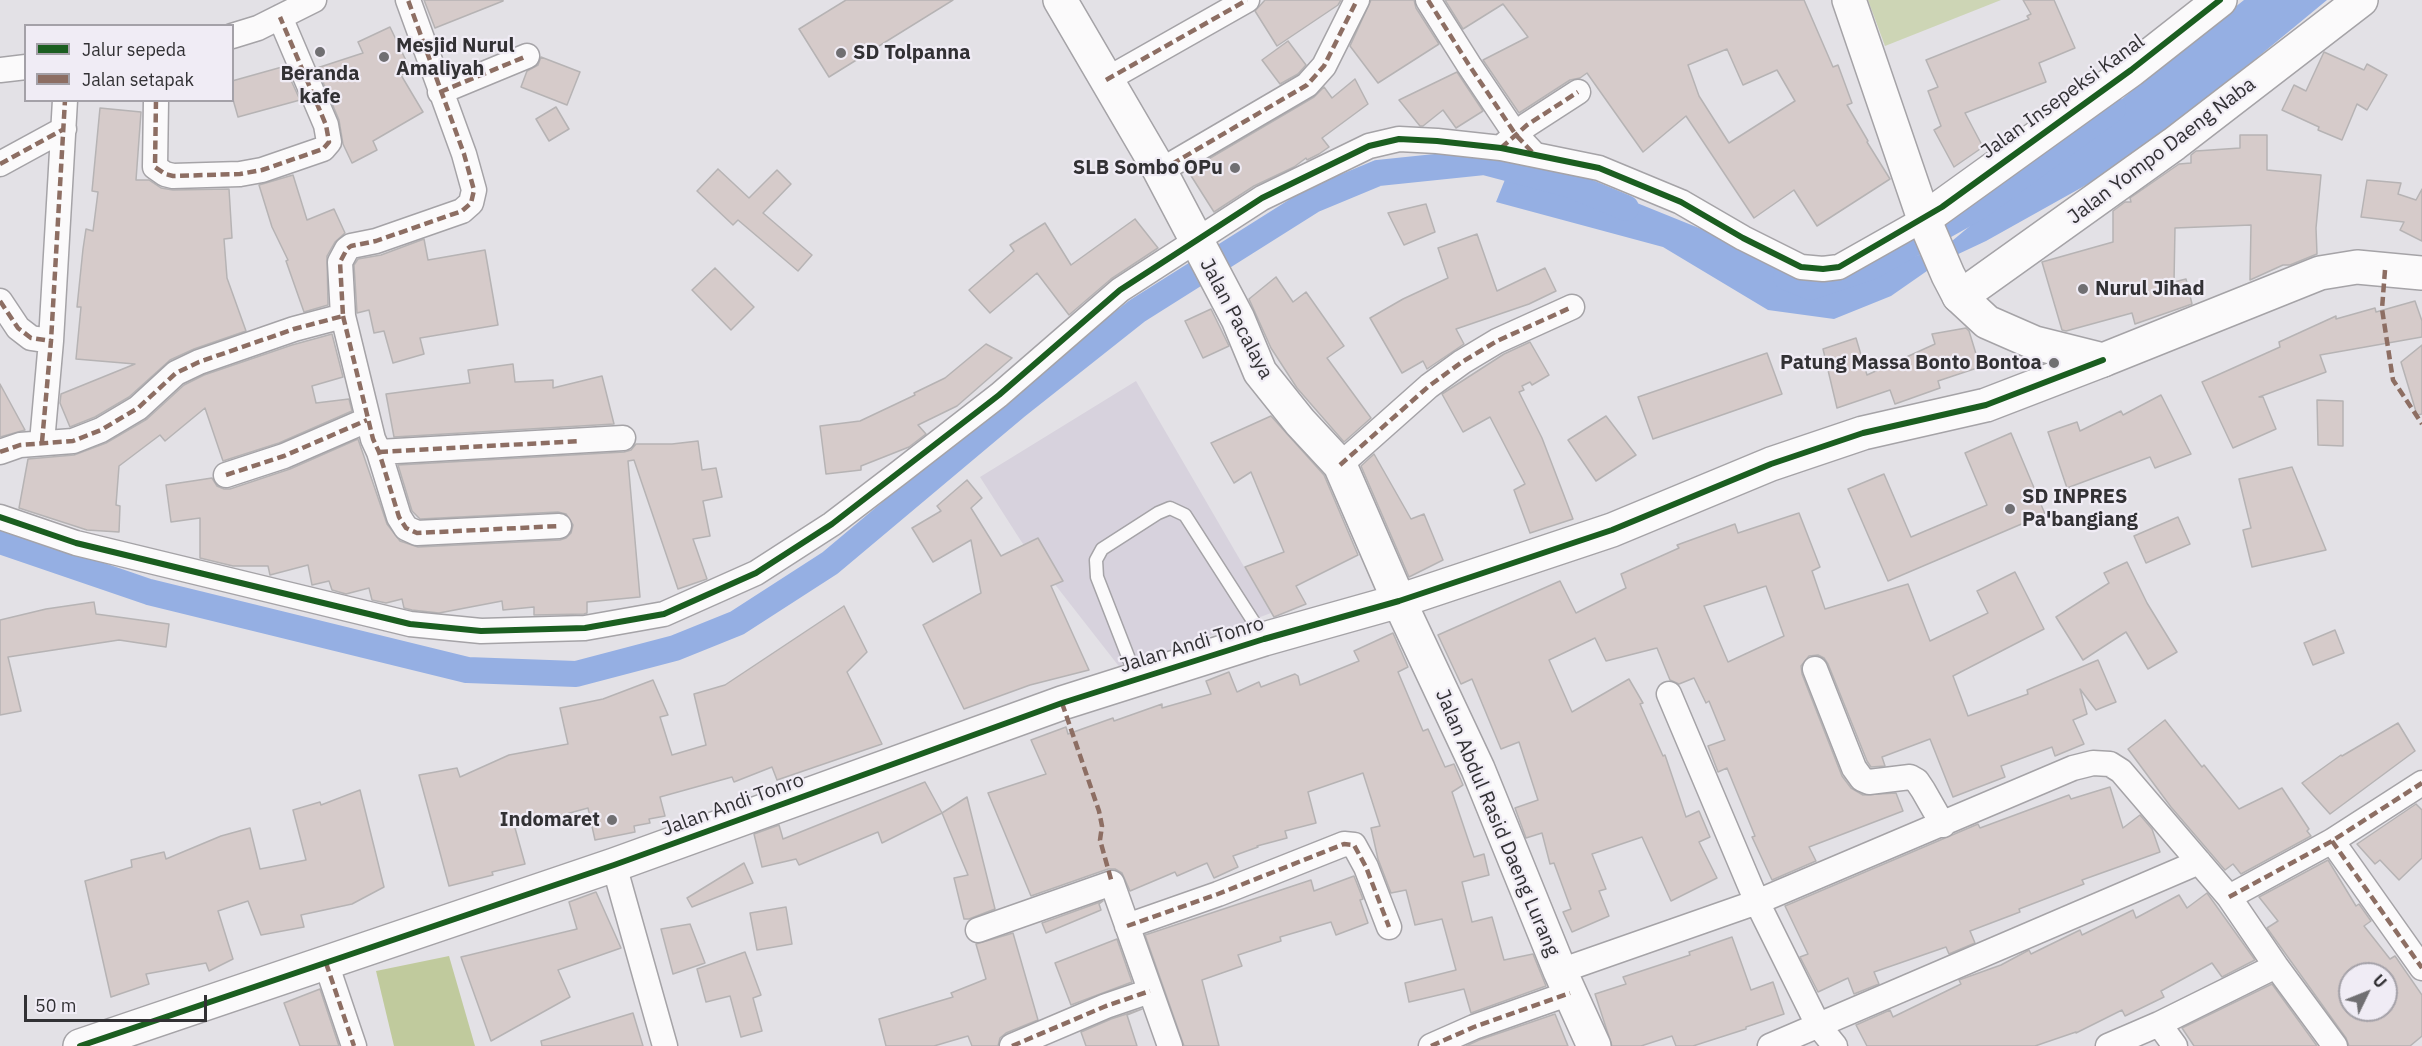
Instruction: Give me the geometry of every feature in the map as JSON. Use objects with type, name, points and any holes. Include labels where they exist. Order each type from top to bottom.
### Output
[{"type":"street","points":[[234,35],[280,17],[314,0]]},
{"type":"street","points":[[408,0],[464,154],[474,190],[471,203],[462,211],[376,241],[351,246],[340,262],[343,316],[367,420],[399,517],[406,528],[417,533],[558,526]]},
{"type":"street","name":"Jalan Pacalaya","points":[[1060,0],[1160,171],[1238,319],[1260,372],[1300,422],[1340,465],[1399,601]]},
{"type":"street","points":[[1106,80],[1247,0]]},
{"type":"street","points":[[1160,171],[1307,85],[1324,66],[1357,0]]},
{"type":"street","points":[[1428,0],[1468,65],[1508,141]]},
{"type":"street","points":[[1849,0],[1927,223],[1954,285],[1987,322],[2035,343],[2103,360]]},
{"type":"street","name":"Jalan Insepeksi Kanal","points":[[1927,223],[2131,70],[2220,0]]},
{"type":"street","name":"Jalan Yompo Daeng Naba","points":[[1954,285],[1974,288],[2174,144],[2361,0]]},
{"type":"street","points":[[156,102],[155,166],[165,174],[173,176],[240,174],[262,170],[323,149],[329,142],[326,125],[280,17]]},
{"type":"street","points":[[440,92],[527,56]]},
{"type":"street","points":[[0,70],[24,67]]},
{"type":"street","points":[[1508,141],[1544,113],[1578,92]]},
{"type":"street","points":[[42,442],[51,341],[65,102]]},
{"type":"street","points":[[0,164],[64,129]]},
{"type":"street","points":[[0,517],[76,543],[410,624],[481,631],[585,627],[664,614],[756,573],[832,524],[999,394],[1120,290],[1205,258],[1262,198],[1369,146],[1399,139],[1508,141],[1534,154],[1599,168],[1681,202],[1743,238],[1801,267],[1839,267],[1927,223]]},
{"type":"street","name":"Jalan Andi Tonro","points":[[80,1046],[614,865],[1062,703],[1264,639],[1399,601],[1612,530],[1781,460],[1863,433],[1986,405],[2320,273],[2356,267],[2422,273]]},
{"type":"street","points":[[0,301],[18,328],[31,338],[51,341]]},
{"type":"street","points":[[1340,465],[1429,386],[1462,362],[1497,340],[1572,307]]},
{"type":"street","points":[[0,452],[20,445],[73,441],[101,430],[138,408],[176,373],[199,362],[294,329],[343,316]]},
{"type":"street","points":[[2030,388],[2036,361],[2035,343]]},
{"type":"street","points":[[226,475],[284,456],[367,420]]},
{"type":"street","points":[[379,453],[623,438]]},
{"type":"street","name":"Jalan Abdul Rasid Daeng Lurang","points":[[1399,601],[1478,769],[1565,982],[1594,1046]]},
{"type":"street","points":[[1815,669],[1854,768],[1862,779],[1869,782],[1910,777],[1917,781],[1943,825]]},
{"type":"street","points":[[1669,694],[1758,902],[1818,1025],[1835,1046]]},
{"type":"street","points":[[1438,1045],[1565,982],[1943,825],[2073,768],[2093,763],[2110,764],[2121,771],[2229,897],[2335,1046]]},
{"type":"street","points":[[2229,897],[2332,841],[2422,783]]},
{"type":"street","points":[[2332,841],[2422,968]]},
{"type":"street","points":[[1127,926],[1218,894],[1344,844],[1354,845],[1366,867],[1389,927]]},
{"type":"street","points":[[1770,1046],[2199,862]]},
{"type":"street","points":[[614,865],[665,1046]]},
{"type":"street","points":[[978,930],[1112,883],[1170,1046]]},
{"type":"street","points":[[326,963],[354,1046]]},
{"type":"street","points":[[2108,1046],[2159,1024],[2276,966]]},
{"type":"street","points":[[1012,1046],[1106,1006],[1149,992]]},
{"type":"street","points":[[2159,1024],[2175,1046]]},
{"type":"lane","points":[[1137,679],[1097,577],[1096,560],[1102,549],[1158,513],[1170,508],[1185,516],[1264,639]]},
{"type":"shaded area","points":[[1136,381],[1271,613],[1121,669],[1021,541],[980,477]]},
{"type":"green space","points":[[1868,0],[2001,0],[1885,46]]},
{"type":"green space","points":[[449,956],[475,1046],[394,1046],[376,971]]},
{"type":"water","points":[[2244,0],[2327,0],[2138,156],[1986,241],[1937,264],[1891,296],[1834,319],[1768,310],[1663,247],[1496,202],[1506,177],[1637,203],[1736,243],[1831,292],[1952,241]]},
{"type":"building","points":[[424,0],[503,0],[503,1],[435,28]]},
{"type":"building","name":"SD Tolpanna","points":[[846,0],[953,0],[829,77],[799,29]]},
{"type":"building","points":[[1265,0],[1341,0],[1338,5],[1277,46],[1255,11]]},
{"type":"building","points":[[1371,0],[1414,0],[1416,8],[1439,44],[1378,83],[1350,46]]},
{"type":"building","points":[[1445,0],[1804,0],[1833,67],[1838,65],[1852,103],[1847,105],[1890,179],[1817,226],[1794,190],[1754,218],[1686,116],[1643,152],[1587,73],[1580,78],[1570,80],[1519,113],[1483,60],[1528,37],[1503,4],[1463,29]],"holes":[[[1727,49],[1743,85],[1777,70],[1795,101],[1729,143],[1699,96],[1688,65]]]},
{"type":"building","points":[[2023,0],[2054,0],[2075,48],[2039,63],[2046,82],[1965,113],[1983,147],[1954,167],[1934,130],[1941,126],[1928,91],[1938,87],[1926,60],[2029,19],[2027,16],[2031,14]]},
{"type":"building","points":[[390,27],[411,71],[401,75],[423,112],[373,141],[377,150],[352,163],[343,144],[339,120],[317,68],[363,53],[358,42]]},
{"type":"building","points":[[1288,41],[1306,65],[1298,74],[1280,84],[1262,60]]},
{"type":"building","points":[[2324,52],[2364,70],[2367,64],[2387,75],[2367,110],[2357,104],[2342,140],[2282,110],[2294,85],[2306,91]]},
{"type":"building","points":[[541,57],[580,72],[567,105],[521,87],[527,71],[538,65]]},
{"type":"building","points":[[282,67],[285,79],[290,78],[300,100],[238,117],[234,102],[234,80]]},
{"type":"building","points":[[1457,72],[1483,111],[1456,128],[1443,110],[1420,126],[1399,100]]},
{"type":"building","points":[[1355,79],[1368,104],[1322,138],[1329,147],[1254,186],[1214,212],[1188,171],[1314,97],[1324,87],[1332,98]]},
{"type":"building","points":[[556,107],[569,129],[549,141],[536,119]]},
{"type":"building","points":[[100,108],[141,112],[136,180],[149,180],[161,188],[173,190],[229,189],[232,238],[224,239],[227,278],[246,331],[170,360],[129,397],[95,417],[70,427],[60,403],[61,394],[135,364],[76,359],[81,307],[77,307],[83,249],[86,229],[93,231],[98,192],[92,191]]},
{"type":"building","points":[[2240,135],[2267,135],[2267,170],[2321,175],[2316,228],[2317,254],[2290,265],[2283,265],[2250,280],[2251,225],[2175,228],[2174,282],[2186,279],[2192,304],[2135,324],[2132,313],[2066,331],[2062,330],[2042,262],[2113,242],[2113,211],[2125,202],[2131,202],[2130,198],[2179,164],[2191,163],[2191,155],[2196,151],[2240,148]]},
{"type":"building","points":[[718,169],[749,198],[777,170],[791,184],[763,213],[812,255],[798,271],[738,220],[733,225],[697,191]]},
{"type":"building","points":[[293,175],[307,220],[334,209],[345,233],[335,242],[327,256],[328,305],[304,312],[286,261],[288,260],[272,227],[259,185]]},
{"type":"building","points":[[2367,180],[2401,183],[2398,194],[2416,200],[2422,189],[2422,241],[2400,230],[2404,222],[2361,217]]},
{"type":"building","points":[[1426,204],[1435,232],[1404,245],[1388,213]]},
{"type":"building","points":[[1135,219],[1158,248],[1111,279],[1069,315],[1037,273],[990,313],[969,290],[1014,251],[1010,245],[1045,223],[1071,265]]},
{"type":"building","points":[[1477,234],[1497,291],[1545,268],[1556,291],[1529,304],[1456,329],[1464,344],[1427,369],[1423,361],[1402,373],[1370,318],[1403,299],[1448,278],[1438,248]]},
{"type":"building","points":[[424,239],[428,260],[485,250],[498,325],[420,338],[424,354],[393,363],[384,331],[374,333],[369,310],[357,313],[354,265],[358,259],[381,255]]},
{"type":"building","points":[[715,268],[754,307],[731,330],[692,290]]},
{"type":"building","points":[[1276,277],[1293,302],[1306,292],[1344,346],[1327,358],[1371,418],[1344,442],[1297,388],[1271,348],[1249,299]]},
{"type":"building","points":[[2415,301],[2422,321],[2422,337],[2320,355],[2326,372],[2259,397],[2263,397],[2276,429],[2233,448],[2202,382],[2280,347],[2279,342],[2336,316],[2336,319],[2375,308],[2376,312]]},
{"type":"building","points":[[1211,309],[1229,346],[1203,358],[1185,321]]},
{"type":"building","points":[[1966,328],[1969,331],[1980,367],[1938,381],[1940,388],[1895,404],[1890,390],[1837,408],[1823,349],[1856,338],[1867,375],[1935,344],[1932,334]]},
{"type":"building","points":[[332,334],[343,377],[312,386],[316,403],[349,399],[352,411],[279,443],[223,461],[205,408],[165,441],[160,435],[119,466],[116,505],[120,506],[119,532],[87,530],[19,508],[28,459],[74,455],[106,443],[147,419],[184,385],[204,375]]},
{"type":"building","points":[[1530,342],[1549,375],[1532,385],[1530,382],[1522,386],[1524,390],[1519,392],[1542,438],[1573,519],[1530,533],[1514,490],[1525,484],[1490,417],[1463,432],[1442,394],[1504,354]]},
{"type":"building","points":[[986,344],[1012,358],[957,406],[918,425],[926,434],[909,447],[861,466],[861,470],[826,474],[820,426],[860,421],[915,395],[914,393],[945,378]]},
{"type":"building","points":[[2422,345],[2422,414],[2417,415],[2401,362]]},
{"type":"building","points":[[1767,353],[1782,394],[1653,439],[1638,397]]},
{"type":"building","points":[[513,364],[515,382],[553,380],[553,388],[602,376],[614,424],[394,437],[386,394],[470,383],[468,370]]},
{"type":"building","points":[[0,384],[25,430],[0,437]]},
{"type":"building","points":[[2161,395],[2191,454],[2155,468],[2150,457],[2067,488],[2048,432],[2077,422],[2080,431],[2121,411],[2123,415]]},
{"type":"building","points":[[2317,400],[2343,401],[2343,446],[2318,445]]},
{"type":"building","points":[[1271,416],[1324,475],[1358,555],[1296,586],[1306,604],[1274,617],[1245,567],[1284,552],[1251,472],[1234,483],[1211,443]]},
{"type":"building","points":[[1606,416],[1636,455],[1596,481],[1568,440]]},
{"type":"building","name":"SD INPRES Pa'bangiang","points":[[2011,433],[2045,514],[1888,581],[1848,489],[1884,474],[1911,537],[1987,505],[1965,453]]},
{"type":"building","points":[[358,439],[387,524],[400,541],[418,547],[560,540],[571,533],[573,525],[566,514],[558,512],[420,519],[412,511],[398,465],[624,452],[631,450],[636,444],[698,441],[702,470],[716,468],[722,497],[703,501],[710,536],[693,539],[707,579],[678,589],[634,460],[628,461],[640,597],[587,602],[587,613],[584,614],[534,615],[534,607],[503,610],[502,601],[439,613],[412,610],[404,608],[402,599],[386,603],[372,600],[369,588],[346,594],[332,590],[329,581],[312,585],[308,565],[270,575],[268,566],[233,566],[200,558],[200,518],[171,522],[166,485],[212,478],[217,486],[230,489],[290,469]]},
{"type":"building","points":[[1374,454],[1411,519],[1424,514],[1443,560],[1409,577],[1361,466]]},
{"type":"building","points":[[2292,467],[2326,550],[2252,567],[2243,530],[2251,528],[2239,479]]},
{"type":"building","points":[[967,480],[982,498],[971,508],[1001,556],[1038,538],[1063,581],[1051,586],[1089,670],[1030,685],[964,709],[923,625],[981,593],[971,540],[933,562],[912,528],[941,511],[937,506]]},
{"type":"building","points":[[1799,513],[1820,567],[1812,571],[1825,609],[1908,584],[1930,641],[1988,613],[1977,591],[2015,572],[2044,629],[1953,676],[1968,716],[2028,694],[2027,690],[2098,660],[2116,702],[2096,710],[2080,689],[2087,714],[2073,720],[2084,744],[2055,756],[2052,747],[2001,766],[2005,777],[1953,797],[1930,739],[1882,757],[1885,766],[1871,767],[1828,664],[1818,655],[1809,656],[1801,666],[1802,674],[1842,776],[1851,788],[1863,795],[1896,793],[1903,811],[1809,847],[1816,861],[1772,880],[1752,837],[1755,836],[1727,768],[1718,772],[1708,746],[1725,740],[1709,701],[1706,703],[1694,678],[1679,684],[1670,680],[1657,648],[1606,661],[1595,638],[1549,660],[1572,712],[1629,679],[1643,703],[1640,704],[1663,756],[1665,755],[1686,817],[1699,811],[1710,837],[1699,842],[1717,878],[1671,901],[1642,837],[1592,854],[1606,889],[1599,891],[1609,916],[1572,932],[1563,912],[1571,909],[1554,863],[1550,864],[1542,833],[1526,838],[1515,808],[1538,800],[1519,742],[1501,749],[1472,679],[1461,684],[1438,635],[1560,581],[1576,613],[1626,588],[1621,574],[1679,548],[1677,545],[1735,524],[1738,533]],"holes":[[[1766,586],[1784,636],[1728,662],[1704,606]]]},
{"type":"building","points":[[2178,517],[2190,544],[2146,563],[2134,536]]},
{"type":"building","points":[[2127,562],[2147,603],[2177,652],[2148,669],[2126,632],[2083,660],[2056,617],[2109,583],[2104,573]]},
{"type":"building","points":[[94,602],[96,614],[169,624],[166,647],[119,640],[8,657],[21,711],[0,715],[0,620],[46,609]]},
{"type":"building","points":[[844,606],[867,652],[847,672],[882,744],[777,780],[772,767],[734,782],[732,777],[660,797],[665,816],[649,819],[650,823],[634,826],[635,832],[595,840],[588,808],[515,828],[525,864],[449,886],[419,775],[457,768],[460,777],[509,755],[568,744],[560,708],[603,699],[653,680],[668,715],[660,717],[672,755],[706,745],[694,694],[725,685]]},
{"type":"building","points":[[2335,630],[2344,653],[2313,665],[2304,643]]},
{"type":"building","points":[[1393,633],[1408,667],[1398,672],[1423,731],[1428,729],[1445,767],[1454,764],[1463,785],[1452,792],[1474,857],[1484,854],[1489,875],[1462,882],[1472,922],[1492,917],[1504,960],[1533,954],[1546,986],[1471,1013],[1464,989],[1409,1002],[1405,983],[1456,970],[1442,919],[1415,925],[1406,890],[1391,893],[1378,859],[1371,828],[1380,826],[1363,773],[1308,792],[1316,823],[1285,831],[1287,838],[1257,846],[1233,856],[1238,867],[1214,878],[1207,863],[1177,876],[1175,872],[1130,891],[1122,873],[1115,869],[1108,869],[1031,896],[988,793],[1046,774],[1031,740],[1066,727],[1068,734],[1162,704],[1162,708],[1211,694],[1206,681],[1229,672],[1237,692],[1259,682],[1261,687],[1295,674],[1298,676],[1300,685],[1359,661],[1354,651]]},
{"type":"building","points":[[2165,720],[2239,809],[2282,788],[2309,829],[2307,831],[2311,836],[2241,874],[2233,864],[2225,870],[2171,807],[2128,749]]},
{"type":"building","points":[[2398,723],[2415,751],[2330,814],[2302,783],[2341,755]]},
{"type":"building","points":[[925,782],[942,813],[882,843],[878,832],[799,865],[796,859],[762,867],[754,834],[779,825],[783,839]]},
{"type":"building","points":[[2110,787],[2123,828],[2140,815],[2152,829],[2160,852],[2082,880],[2084,884],[1970,931],[1975,943],[1949,954],[1946,947],[1874,972],[1879,984],[1854,994],[1848,978],[1818,992],[1800,957],[1808,954],[1785,906],[1978,824],[1980,828],[2069,795],[2071,799]]},
{"type":"building","points":[[360,790],[384,887],[352,904],[301,915],[304,927],[261,935],[248,901],[218,911],[233,959],[209,971],[206,963],[146,974],[149,984],[111,997],[85,881],[132,867],[131,860],[164,852],[166,859],[221,836],[250,828],[260,869],[306,860],[293,810],[320,802],[321,805]]},
{"type":"building","points":[[967,797],[995,909],[964,919],[954,878],[968,875],[942,813]]},
{"type":"building","points":[[2416,804],[2422,810],[2422,858],[2399,880],[2380,860],[2375,864],[2357,844]]},
{"type":"building","points":[[2328,860],[2356,906],[2359,904],[2371,921],[2364,926],[2390,959],[2395,956],[2422,995],[2422,1036],[2410,1046],[2349,1046],[2346,1038],[2267,928],[2278,921],[2259,897]]},
{"type":"building","points":[[744,863],[753,883],[692,907],[687,898]]},
{"type":"building","points":[[1354,876],[1363,899],[1360,900],[1368,923],[1336,935],[1331,922],[1280,937],[1281,941],[1238,955],[1242,966],[1202,980],[1219,1046],[1184,1046],[1145,935],[1311,880],[1314,891]]},
{"type":"building","points":[[596,892],[621,948],[558,970],[570,997],[491,1041],[461,957],[577,929],[569,902]]},
{"type":"building","points":[[2207,893],[2255,960],[2222,977],[2212,963],[2161,991],[2164,997],[2125,1016],[2122,1010],[2076,1033],[2035,1046],[1867,1046],[1856,1025],[1890,1010],[1893,1017],[1961,984],[1959,980],[2001,965],[2029,950],[2031,954],[2080,930],[2082,935],[2133,910],[2136,918],[2179,895],[2187,908]]},
{"type":"building","points":[[1103,901],[1099,904],[1101,910],[1046,933],[1042,923]]},
{"type":"building","points":[[786,907],[792,944],[757,950],[750,913]]},
{"type":"building","points":[[690,924],[705,963],[673,974],[661,929]]},
{"type":"building","points":[[1013,933],[1038,1020],[1006,1033],[1000,1038],[998,1046],[972,1046],[968,1036],[934,1046],[886,1046],[879,1019],[953,997],[951,993],[986,979],[976,944]]},
{"type":"building","points":[[1732,937],[1751,990],[1773,982],[1784,1014],[1693,1046],[1676,1046],[1672,1036],[1641,1046],[1612,1046],[1595,994],[1626,984],[1623,977],[1690,955],[1689,952]]},
{"type":"building","points":[[1117,939],[1132,982],[1071,1005],[1055,963]]},
{"type":"building","points":[[745,952],[761,995],[753,998],[762,1031],[741,1037],[730,996],[706,1002],[697,969]]},
{"type":"building","points":[[2272,984],[2317,1046],[2194,1046],[2182,1028]]},
{"type":"building","points":[[320,989],[339,1046],[300,1046],[284,1003]]},
{"type":"building","points":[[1142,1009],[1127,1015],[1137,1046],[1086,1046],[1081,1032]]},
{"type":"building","points":[[633,1013],[643,1046],[542,1046],[541,1041]]},
{"type":"building","points":[[1555,1014],[1568,1046],[1466,1046],[1479,1040]]},
{"type":"waterway","points":[[1786,277],[1810,287],[1873,266],[1980,206],[2113,109]]},
{"type":"waterway","points":[[0,541],[149,592],[467,670],[576,674],[675,648],[737,623],[830,563],[1017,406],[1137,311],[1313,200],[1378,173],[1484,162],[1571,185],[1626,208]]},
{"type":"marked path","points":[[0,452],[20,445],[73,441],[101,430],[138,408],[176,373],[199,362],[294,329],[343,316],[340,262],[347,249],[462,211],[471,203],[474,190],[464,154],[408,0]]},
{"type":"marked path","points":[[1106,80],[1247,0]]},
{"type":"marked path","points":[[1160,171],[1307,85],[1324,66],[1357,0]]},
{"type":"marked path","points":[[1428,0],[1516,135],[1533,153]]},
{"type":"marked path","points":[[156,102],[155,167],[165,174],[173,176],[240,174],[262,170],[323,149],[329,142],[326,125],[280,17]]},
{"type":"marked path","points":[[440,92],[527,56]]},
{"type":"marked path","points":[[1501,148],[1527,125],[1578,92]]},
{"type":"marked path","points":[[42,442],[51,341],[65,102]]},
{"type":"marked path","points":[[0,164],[64,129]]},
{"type":"marked path","points":[[2385,270],[2382,309],[2393,380],[2422,424]]},
{"type":"marked path","points":[[0,301],[18,328],[31,338],[51,341]]},
{"type":"marked path","points":[[1340,465],[1429,386],[1462,362],[1497,341],[1572,307]]},
{"type":"marked path","points":[[343,316],[373,439],[399,517],[406,528],[417,533],[559,526]]},
{"type":"marked path","points":[[226,475],[284,456],[367,420]]},
{"type":"marked path","points":[[379,452],[580,441]]},
{"type":"marked path","points":[[1062,703],[1099,811],[1102,826],[1100,840],[1112,883]]},
{"type":"marked path","points":[[2229,897],[2332,841],[2422,783]]},
{"type":"marked path","points":[[2332,841],[2422,968]]},
{"type":"marked path","points":[[1127,926],[1218,894],[1344,844],[1354,845],[1366,867],[1389,927]]},
{"type":"marked path","points":[[326,963],[354,1046]]},
{"type":"marked path","points":[[1012,1046],[1106,1006],[1150,991]]},
{"type":"marked path","points":[[1431,1046],[1474,1027],[1570,993]]},
{"type":"cycle path","points":[[0,517],[76,543],[410,624],[481,631],[585,628],[664,614],[756,573],[832,524],[999,395],[1120,290],[1262,198],[1369,146],[1399,139],[1437,141],[1501,148],[1599,168],[1681,202],[1743,238],[1801,267],[1823,269],[1839,267],[1942,207],[2131,70],[2220,0]]},
{"type":"cycle path","points":[[80,1046],[614,865],[1062,703],[1264,639],[1399,601],[1612,530],[1771,464],[1863,433],[1986,405],[2103,360]]},
{"type":"place","name":"Beranda kafe","points":[[320,52]]},
{"type":"place","name":"SD Tolpanna","points":[[841,53]]},
{"type":"place","name":"Mesjid Nurul Amaliyah","points":[[384,57]]},
{"type":"place","name":"SLB Sombo OPu","points":[[1235,168]]},
{"type":"place","name":"Nurul Jihad","points":[[2083,289]]},
{"type":"place","name":"Patung Massa Bonto Bontoa","points":[[2054,363]]},
{"type":"place","name":"SD INPRES Pa'bangiang","points":[[2010,509]]},
{"type":"place","name":"Indomaret","points":[[612,820]]}]
